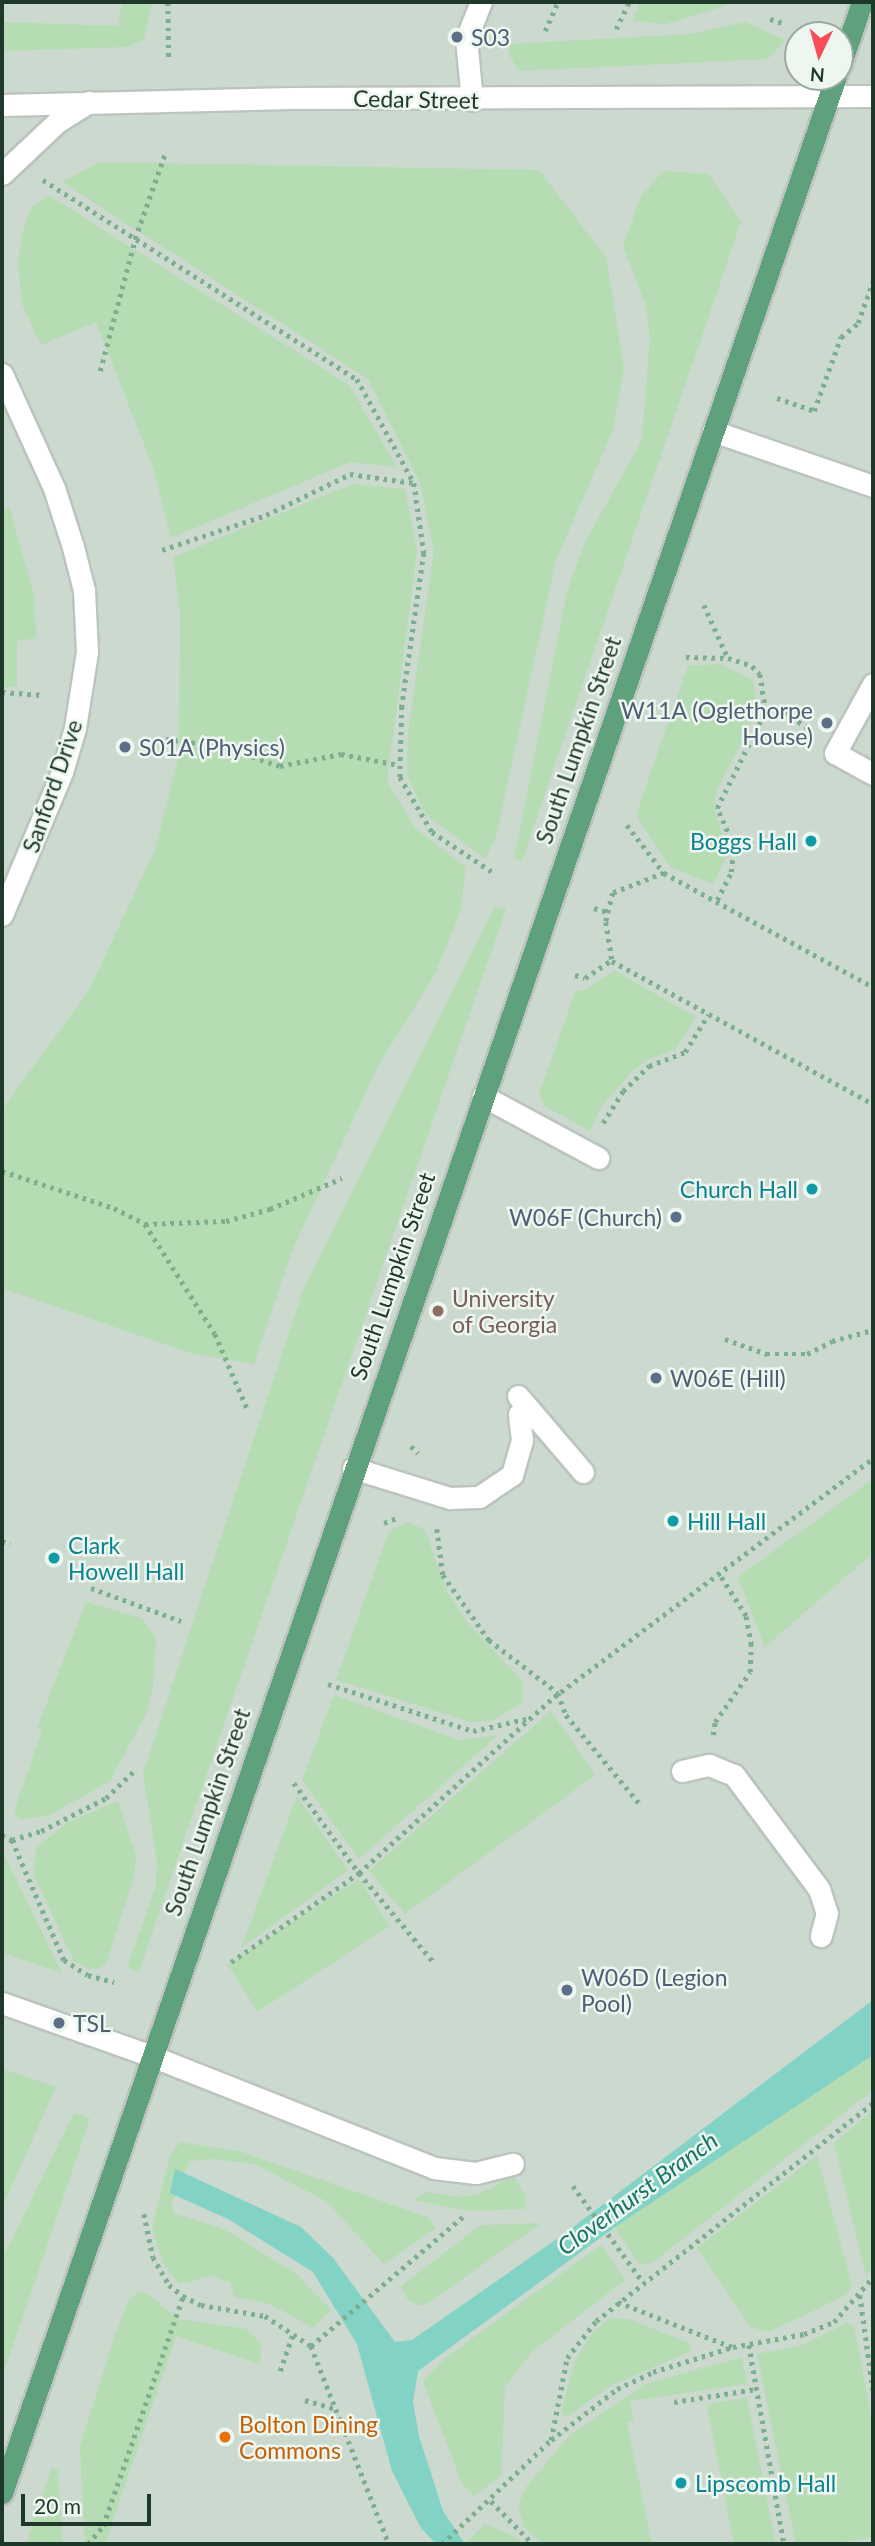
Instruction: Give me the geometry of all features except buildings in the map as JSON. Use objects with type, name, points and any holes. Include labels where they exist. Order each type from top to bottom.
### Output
[{"type":"main road","points":[[854,25],[862,2]]},
{"type":"main road","name":"South Lumpkin Street","points":[[2,2493],[149,2055],[831,91]]},
{"type":"street","points":[[472,100],[466,40],[481,2]]},
{"type":"street","name":"Cedar Street","points":[[2,105],[90,101],[472,100],[784,87]]},
{"type":"street","name":"Cedar Street","points":[[854,91],[873,96]]},
{"type":"street","points":[[2,174],[57,122],[90,101]]},
{"type":"street","name":"Sanford Drive","points":[[2,374],[54,488],[73,547],[84,590],[87,652],[75,728],[62,772],[2,915]]},
{"type":"street","points":[[713,431],[873,486]]},
{"type":"street","points":[[873,684],[835,753],[873,774]]},
{"type":"street","points":[[482,1096],[597,1157]]},
{"type":"street","points":[[353,1468],[450,1498],[479,1497],[512,1475],[522,1440],[519,1405],[583,1472]]},
{"type":"street","points":[[682,1771],[709,1765],[734,1775],[819,1889],[827,1913],[821,1936]]},
{"type":"street","points":[[2,2003],[149,2055],[434,2168],[476,2173],[513,2164]]},
{"type":"path","points":[[168,2],[169,60]]},
{"type":"path","points":[[545,31],[558,2]]},
{"type":"path","points":[[616,29],[629,2]]},
{"type":"path","points":[[770,19],[784,23]]},
{"type":"path","points":[[100,370],[135,239],[165,154]]},
{"type":"path","points":[[42,180],[357,379],[414,483],[424,554],[402,706],[400,777],[413,806],[432,832],[494,873]]},
{"type":"path","points":[[777,398],[814,411],[841,337],[858,323],[873,281]]},
{"type":"path","points":[[162,550],[266,515],[350,474],[414,483]]},
{"type":"path","points":[[704,605],[728,658]]},
{"type":"path","points":[[686,657],[728,658],[752,666],[760,674],[766,710],[717,808],[734,847],[731,872],[717,900]]},
{"type":"path","points":[[2,692],[42,695]]},
{"type":"path","points":[[766,710],[777,706],[798,725],[840,744]]},
{"type":"path","points":[[166,739],[220,746],[280,766],[341,754],[399,765]]},
{"type":"path","points":[[627,825],[664,873],[873,987]]},
{"type":"path","points":[[664,873],[622,886],[614,893],[608,912],[606,940],[612,960],[873,1104]]},
{"type":"path","points":[[594,908],[608,912]]},
{"type":"path","points":[[575,975],[585,978],[612,960]]},
{"type":"path","points":[[608,1110],[649,1066],[685,1052],[708,1015]]},
{"type":"path","points":[[2,1171],[114,1208],[145,1224],[226,1221],[270,1209],[342,1178]]},
{"type":"path","points":[[145,1224],[215,1334],[247,1408]]},
{"type":"path","points":[[725,1339],[767,1354],[807,1354],[832,1340],[873,1330]]},
{"type":"path","points":[[230,1962],[359,1873],[558,1693],[873,1458]]},
{"type":"path","points":[[436,1527],[443,1575],[489,1640],[558,1693],[566,1715],[640,1804]]},
{"type":"path","points":[[2,1541],[11,1544]]},
{"type":"path","points":[[709,1765],[715,1722],[750,1672],[751,1645],[746,1616],[719,1574]]},
{"type":"path","points":[[91,1588],[181,1621]]},
{"type":"path","points":[[328,1684],[473,1731],[531,1717]]},
{"type":"path","points":[[12,1840],[41,1831],[106,1798],[136,1769]]},
{"type":"path","points":[[293,1783],[359,1873],[435,1964]]},
{"type":"path","points":[[2,1835],[12,1840],[64,1960],[88,1975],[114,1982]]},
{"type":"path","points":[[551,2440],[567,2358],[596,2321],[873,2103]]},
{"type":"path","points":[[573,2186],[643,2282]]},
{"type":"path","points":[[144,2214],[153,2258],[169,2285],[201,2305],[265,2316],[293,2331],[311,2346],[389,2544]]},
{"type":"path","points":[[311,2346],[464,2216]]},
{"type":"path","points":[[442,2544],[491,2501],[551,2440],[617,2389],[653,2372],[733,2347],[804,2334],[834,2322],[873,2277]]},
{"type":"path","points":[[859,2294],[873,2390]]},
{"type":"path","points":[[88,2544],[103,2526],[183,2296]]},
{"type":"path","points":[[618,2302],[733,2347]]},
{"type":"path","points":[[280,2371],[293,2331]]},
{"type":"path","points":[[750,2345],[784,2544]]},
{"type":"path","points":[[674,2402],[756,2389]]},
{"type":"path","points":[[305,2400],[336,2409]]},
{"type":"path","points":[[491,2501],[533,2544]]},
{"type":"shaded area","name":"University of Georgia","points":[[2,2],[873,2],[873,2544],[2,2544]]},
{"type":"green space","points":[[122,2],[152,2],[144,39],[128,47],[2,51],[2,22],[118,26]]},
{"type":"green space","points":[[640,2],[738,2],[666,24],[633,21]]},
{"type":"green space","points":[[745,22],[784,41],[768,59],[519,71],[509,55],[509,44],[690,34]]},
{"type":"green space","points":[[100,162],[539,170],[606,257],[624,368],[613,430],[556,560],[496,837],[485,859],[426,815],[407,776],[408,732],[434,551],[420,483],[368,379],[62,182]]},
{"type":"green space","points":[[663,171],[709,174],[741,222],[522,861],[514,859],[567,592],[584,544],[642,440],[650,337],[646,306],[623,246],[641,196]]},
{"type":"green space","points":[[48,195],[349,385],[397,467],[350,462],[171,538],[153,467],[96,322],[41,345],[22,304],[18,261],[23,230],[31,209]]},
{"type":"green space","points":[[353,484],[405,489],[417,552],[387,781],[415,828],[466,867],[460,913],[434,976],[378,1066],[292,1251],[254,1364],[190,1353],[2,1288],[2,1109],[88,992],[155,850],[179,754],[180,613],[173,557]]},
{"type":"green space","points":[[9,507],[34,595],[36,638],[17,641],[17,687],[2,687],[2,510]]},
{"type":"green space","points":[[721,664],[753,680],[758,709],[716,792],[714,808],[728,853],[713,884],[670,867],[636,815],[688,666]]},
{"type":"green space","points":[[495,906],[506,909],[139,1972],[127,1968],[156,1885],[157,1862],[143,1773],[303,1290]]},
{"type":"green space","points":[[615,971],[696,1017],[675,1050],[646,1060],[629,1075],[601,1107],[590,1131],[545,1106],[539,1094],[576,990],[583,991]]},
{"type":"green space","points":[[873,1479],[873,1553],[765,1647],[738,1577]]},
{"type":"green space","points":[[407,1522],[425,1530],[446,1589],[466,1621],[523,1682],[523,1702],[491,1721],[471,1722],[336,1680],[389,1531]]},
{"type":"green space","points":[[86,1602],[141,1618],[156,1637],[153,1687],[146,1714],[110,1781],[50,1815],[21,1820],[14,1812],[42,1730],[37,1728]]},
{"type":"green space","points":[[334,1695],[459,1740],[498,1735],[359,1859],[302,1780]]},
{"type":"green space","points":[[551,1711],[595,1775],[405,1914],[369,1871]]},
{"type":"green space","points":[[297,1796],[348,1870],[241,1948]]},
{"type":"green space","points":[[118,1801],[136,1856],[134,1876],[107,1961],[101,1968],[90,1969],[75,1962],[34,1875],[36,1848],[68,1822]]},
{"type":"green space","points":[[2,1850],[62,1973],[2,1953]]},
{"type":"green space","points":[[359,1879],[389,1926],[258,2011],[227,1965]]},
{"type":"green space","points":[[873,2055],[873,2090],[652,2263],[640,2265],[615,2227]]},
{"type":"green space","points":[[2,2069],[56,2087],[2,2208]]},
{"type":"green space","points":[[873,2110],[873,2267],[866,2276],[834,2143]]},
{"type":"green space","points":[[74,2113],[90,2118],[2,2378],[2,2259]]},
{"type":"green space","points":[[180,2142],[242,2152],[427,2217],[436,2228],[384,2264],[326,2201],[255,2164],[214,2159],[190,2161],[172,2202],[173,2213],[224,2229],[298,2275],[331,2310],[313,2328],[270,2304],[234,2297],[230,2283],[212,2276],[179,2284],[163,2263],[152,2227],[170,2155]]},
{"type":"green space","points":[[817,2155],[852,2286],[846,2295],[769,2332],[750,2327],[697,2248]]},
{"type":"green space","points":[[513,2176],[525,2195],[525,2209],[468,2211],[413,2200],[425,2192],[458,2197],[479,2194]]},
{"type":"green space","points":[[541,2223],[430,2302],[420,2306],[408,2300],[401,2286],[481,2225]]},
{"type":"green space","points":[[601,2245],[625,2280],[532,2352],[505,2387],[501,2476],[474,2496],[462,2484],[423,2381],[445,2358]]},
{"type":"green space","points":[[139,2292],[147,2293],[178,2319],[247,2329],[261,2343],[261,2355],[259,2364],[176,2336],[105,2544],[85,2544],[80,2446],[116,2332],[129,2299]]},
{"type":"green space","points":[[609,2318],[629,2319],[689,2343],[691,2351],[612,2385],[567,2417],[561,2412],[574,2363],[590,2336]]},
{"type":"green space","points":[[847,2323],[854,2326],[873,2426],[873,2537],[834,2544],[796,2544],[757,2354],[800,2346]]},
{"type":"green space","points":[[742,2357],[747,2384],[630,2401],[634,2421],[627,2423],[652,2544],[542,2544],[524,2527],[518,2505],[526,2487],[570,2435],[645,2384]]},
{"type":"green space","points":[[747,2397],[776,2544],[734,2544],[707,2405]]},
{"type":"green space","points":[[52,2467],[58,2470],[62,2544],[26,2544]]},
{"type":"green space","points":[[485,2524],[517,2538],[523,2544],[465,2544]]},
{"type":"water","name":"Cloverhurst Branch","points":[[873,2000],[873,2055],[615,2227],[418,2371],[413,2402],[419,2436],[443,2511],[465,2544],[436,2544],[421,2528],[392,2471],[357,2344],[313,2272],[228,2219],[170,2193],[175,2169],[301,2227],[333,2258],[395,2342],[412,2340],[564,2234]]},
{"type":"place","name":"S03","points":[[457,37]]},
{"type":"place","name":"W11A (Oglethorpe House)","points":[[827,723]]},
{"type":"place","name":"S01A (Physics)","points":[[125,747]]},
{"type":"place","name":"Boggs Hall","points":[[811,841]]},
{"type":"place","name":"Church Hall","points":[[812,1189]]},
{"type":"place","name":"W06F (Church)","points":[[676,1217]]},
{"type":"place","name":"University of Georgia","points":[[438,1311]]},
{"type":"place","name":"W06E (Hill)","points":[[656,1378]]},
{"type":"place","name":"Hill Hall","points":[[673,1521]]},
{"type":"place","name":"Clark Howell Hall","points":[[54,1558]]},
{"type":"place","name":"W06D (Legion Pool)","points":[[567,1990]]},
{"type":"place","name":"TSL","points":[[59,2023]]},
{"type":"place","name":"Bolton Dining Commons","points":[[225,2437]]},
{"type":"place","name":"Lipscomb Hall","points":[[681,2483]]}]
